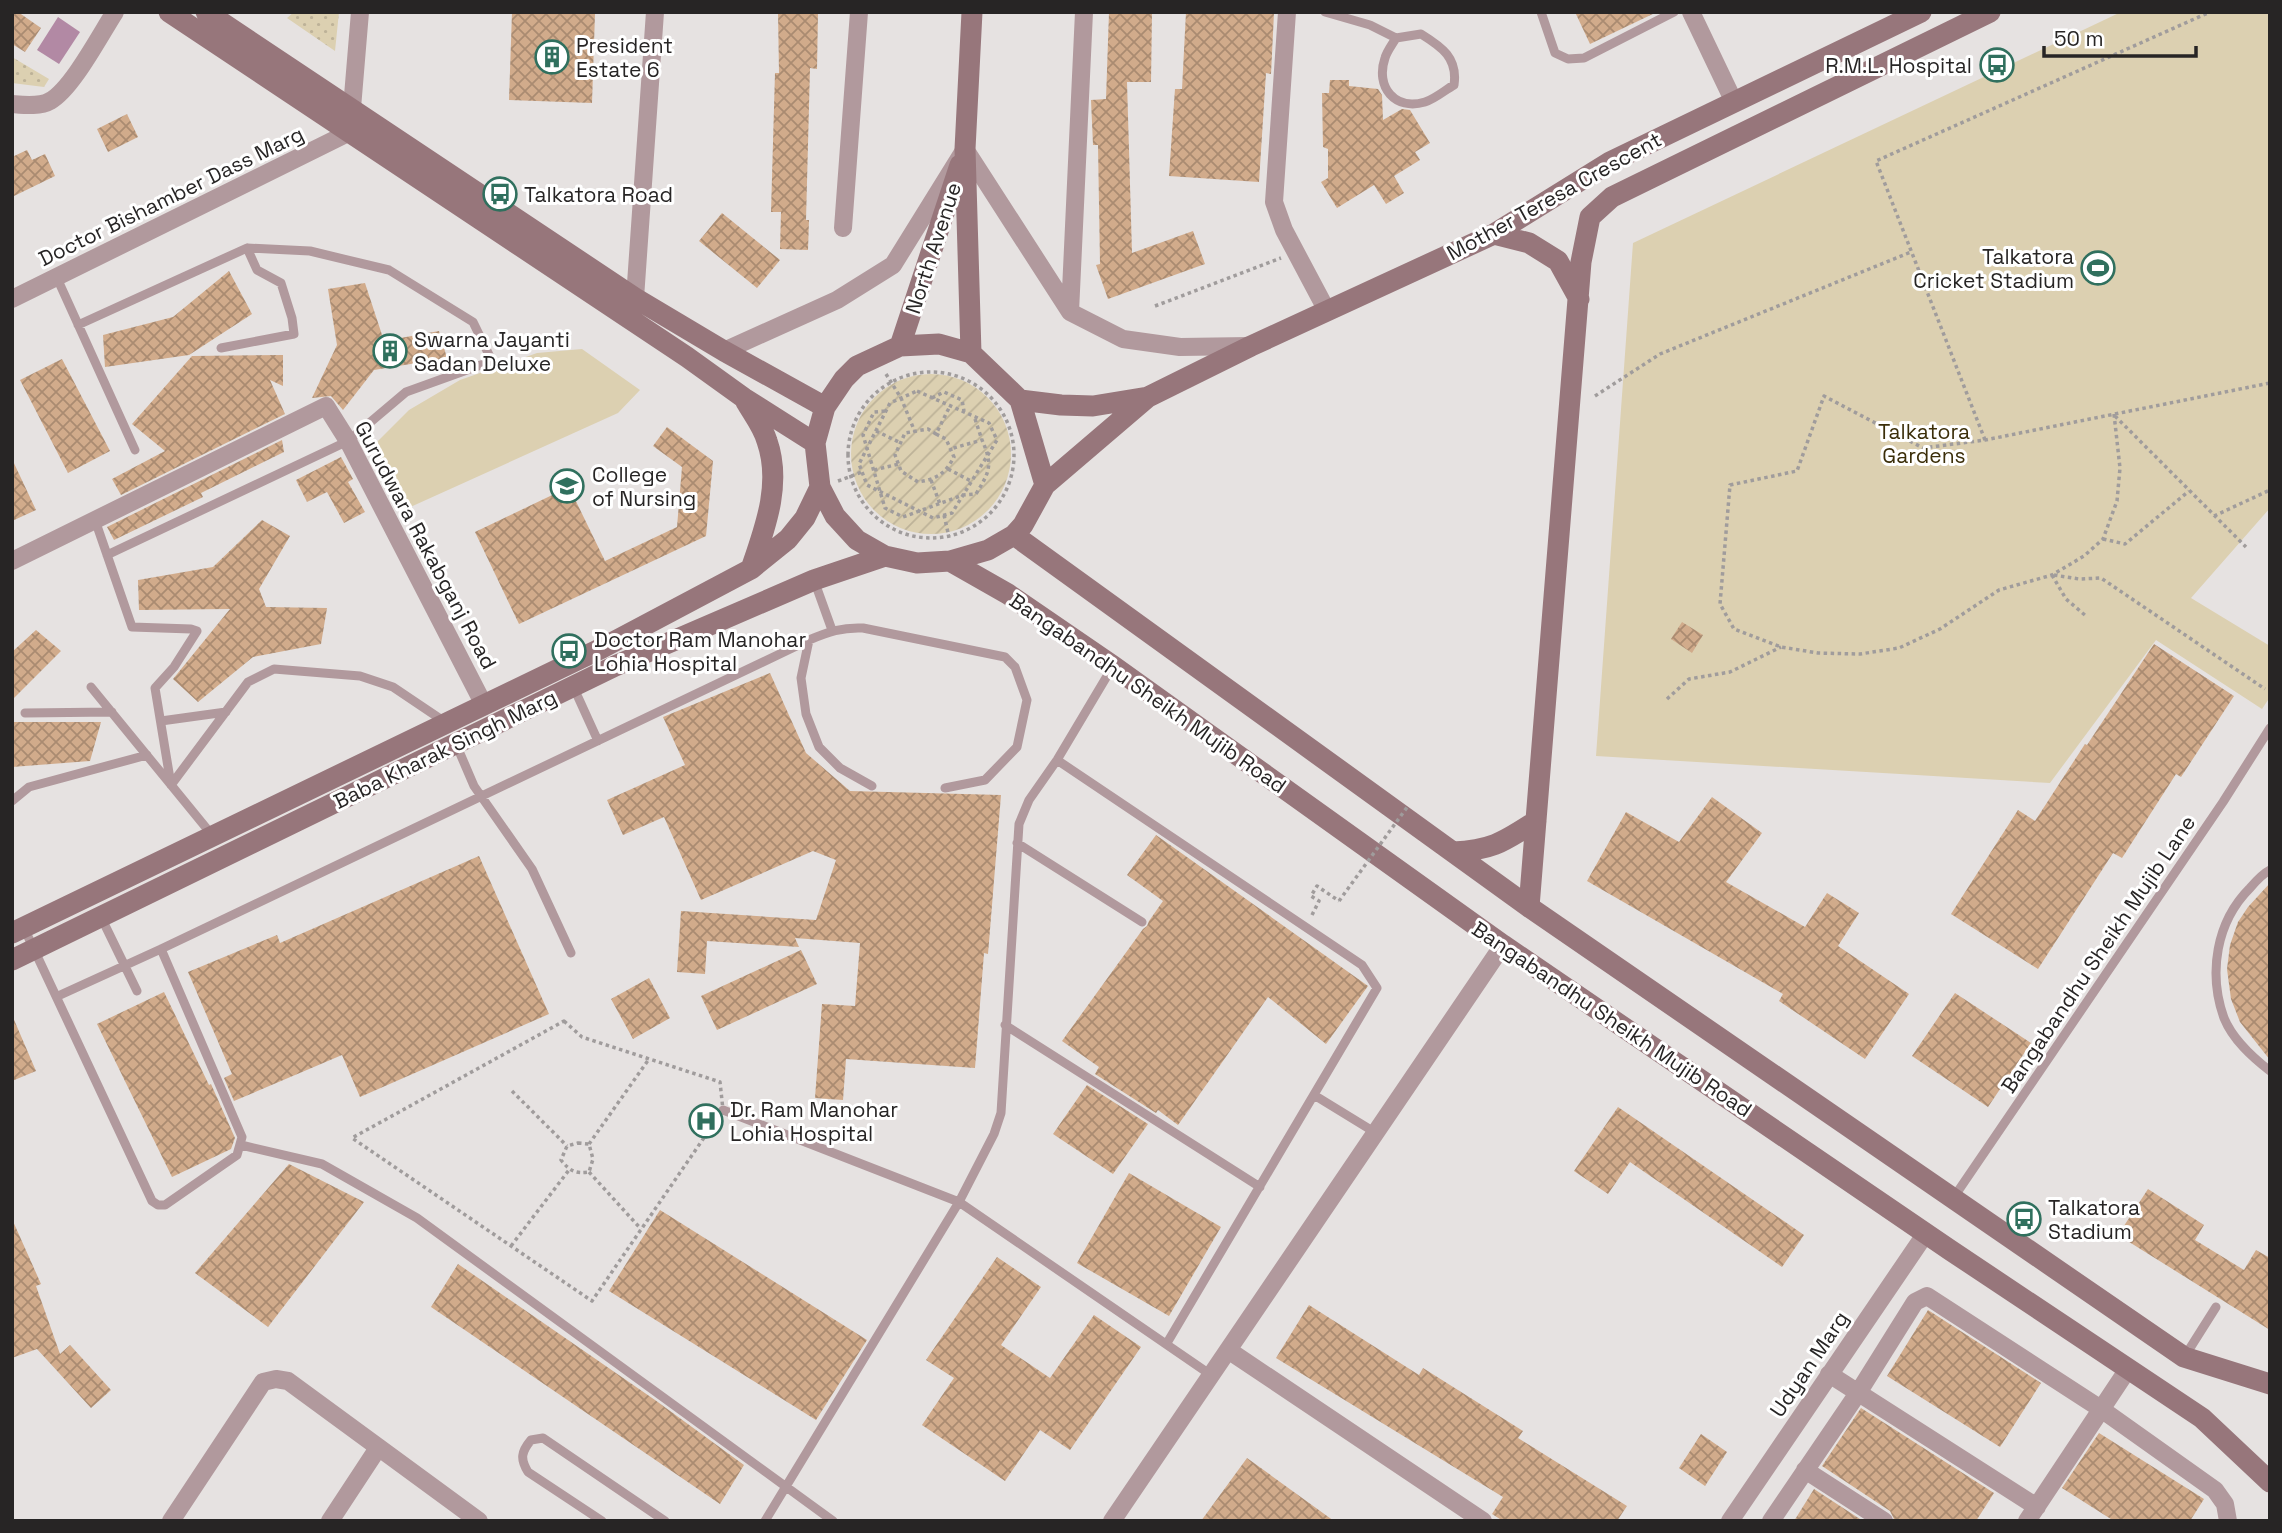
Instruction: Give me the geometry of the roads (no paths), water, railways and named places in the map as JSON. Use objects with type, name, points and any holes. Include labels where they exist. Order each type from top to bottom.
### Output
[{"type":"main road","points":[[169,12],[815,443]]},
{"type":"main road","points":[[206,12],[635,298],[825,407]]},
{"type":"main road","name":"North Avenue","points":[[971,353],[965,149],[972,12]]},
{"type":"main road","name":"Mother Teresa Crescent","points":[[1045,485],[1149,397],[1251,346],[1494,234],[1610,162],[1921,12]]},
{"type":"main road","name":"Mother Teresa Crescent","points":[[1579,300],[1581,262],[1590,217],[1612,197],[1990,12]]},
{"type":"main road","name":"North Avenue","points":[[900,346],[965,149]]},
{"type":"main road","points":[[1494,234],[1529,243],[1558,261],[1579,300],[1529,907]]},
{"type":"main road","points":[[939,344],[971,353],[1020,400],[1045,485],[1023,525],[1014,535],[988,550],[952,560],[917,563],[885,556],[857,540],[835,516],[820,487],[815,443],[825,407],[844,379],[857,366],[900,346],[939,344]]},
{"type":"main road","name":"Mother Teresa Crescent","points":[[1020,400],[1093,406],[1149,397]]},
{"type":"main road","points":[[744,398],[767,439],[774,479],[765,526],[751,569]]},
{"type":"main road","name":"Baba Kharak Singh Marg","points":[[18,930],[602,648],[751,569],[788,539],[805,518],[820,487]]},
{"type":"main road","name":"Bangabandhu Sheikh Mujib Road","points":[[1014,535],[1529,907],[2184,1357],[2270,1384]]},
{"type":"main road","name":"Baba Kharak Singh Marg","points":[[12,960],[573,686],[814,580],[885,556]]},
{"type":"main road","name":"Bangabandhu Sheikh Mujib Road","points":[[952,560],[1008,594],[1113,666],[1503,945],[2202,1418],[2270,1482]]},
{"type":"main road","points":[[1453,852],[1494,846],[1536,821]]},
{"type":"street","points":[[12,104],[49,103],[64,91],[115,12]]},
{"type":"street","points":[[350,132],[360,12]]},
{"type":"street","points":[[635,298],[655,12]]},
{"type":"street","points":[[843,228],[859,12]]},
{"type":"street","points":[[1070,312],[1084,12]]},
{"type":"street","points":[[1287,12],[1274,202],[1278,217],[1327,311]]},
{"type":"street","points":[[1691,12],[1734,102]]},
{"type":"street","name":"Doctor Bishamber Dass Marg","points":[[12,299],[350,132]]},
{"type":"street","points":[[724,351],[837,300],[893,265],[965,149],[1070,312],[1123,339],[1180,347],[1251,346]]},
{"type":"street","name":"Gurudwara Rakabganj Road","points":[[95,520],[326,406],[348,441],[484,705]]},
{"type":"street","points":[[12,561],[95,520]]},
{"type":"street","points":[[1112,1521],[1503,945]]},
{"type":"street","name":"Udyan Marg","points":[[1730,1521],[1926,1233]]},
{"type":"street","points":[[1771,1521],[1915,1302],[1927,1296],[2101,1409],[2215,1490],[2225,1504],[2228,1521]]},
{"type":"street","points":[[1228,1350],[1483,1521]]},
{"type":"street","points":[[1829,1374],[2032,1514],[2127,1369]]},
{"type":"street","points":[[172,1521],[263,1382],[276,1379],[288,1381],[378,1448],[460,1516],[479,1521]]},
{"type":"street","points":[[330,1521],[378,1448]]},
{"type":"street","points":[[1805,1470],[1884,1521]]},
{"type":"lane","points":[[1325,12],[1370,25],[1395,38],[1421,33],[1443,48],[1456,71],[1454,85],[1425,102],[1400,103],[1389,96],[1382,73],[1385,58],[1395,38]]},
{"type":"lane","points":[[1541,12],[1555,53],[1568,59],[1584,58],[1674,12]]},
{"type":"lane","points":[[78,325],[247,248],[310,251],[389,270],[473,322],[492,361],[406,392],[348,441],[107,555]]},
{"type":"lane","points":[[220,348],[294,334],[281,284],[257,270],[247,248]]},
{"type":"lane","points":[[57,278],[135,450]]},
{"type":"lane","points":[[95,520],[132,627],[197,631],[174,667],[155,688],[172,785]]},
{"type":"lane","points":[[814,580],[832,630]]},
{"type":"lane","points":[[58,996],[484,797],[832,630],[863,628],[1005,657],[1015,667],[1027,700],[1017,747],[985,780],[945,788]]},
{"type":"lane","points":[[809,640],[802,678],[806,714],[819,747],[840,768],[872,786]]},
{"type":"lane","points":[[765,1521],[959,1202],[990,1143],[1001,1113],[1019,824],[1029,800],[1057,760],[1113,666]]},
{"type":"lane","points":[[172,785],[248,682],[274,669],[360,676],[393,687],[446,723]]},
{"type":"lane","points":[[573,686],[598,741]]},
{"type":"lane","points":[[91,687],[213,836]]},
{"type":"lane","points":[[26,713],[112,712]]},
{"type":"lane","points":[[161,721],[226,712]]},
{"type":"lane","name":"Bangabandhu Sheikh Mujib Lane","points":[[1952,1198],[2223,802],[2270,728]]},
{"type":"lane","points":[[456,744],[474,786],[532,869],[571,953]]},
{"type":"lane","points":[[12,801],[29,787],[147,755]]},
{"type":"lane","points":[[1057,760],[1363,965],[1377,988],[1167,1343]]},
{"type":"lane","points":[[1017,843],[1142,922]]},
{"type":"lane","points":[[2270,870],[2236,901],[2219,938],[2215,979],[2225,1020],[2246,1053],[2270,1071]]},
{"type":"lane","points":[[101,917],[137,991]]},
{"type":"lane","points":[[18,930],[34,949],[58,996],[152,1201],[165,1205],[237,1156],[242,1138],[161,949]]},
{"type":"lane","points":[[1005,1024],[1260,1187]]},
{"type":"lane","points":[[1314,1095],[1376,1133]]},
{"type":"lane","points":[[723,1110],[959,1202],[1211,1375]]},
{"type":"lane","points":[[241,1145],[322,1164],[417,1218],[833,1521]]},
{"type":"lane","points":[[2184,1357],[2216,1307]]},
{"type":"lane","points":[[602,1521],[528,1472],[521,1462],[523,1450],[530,1440],[543,1438],[665,1521]]},
{"type":"place","name":"President Estate 6","points":[[552,57]]},
{"type":"place","name":"R.M.L. Hospital","points":[[1997,65]]},
{"type":"place","name":"Talkatora Road","points":[[500,194]]},
{"type":"place","name":"Talkatora Cricket Stadium","points":[[2098,268]]},
{"type":"place","name":"Swarna Jayanti Sadan Deluxe","points":[[390,351]]},
{"type":"place","name":"College of Nursing","points":[[567,486]]},
{"type":"place","name":"Doctor Ram Manohar Lohia Hospital","points":[[569,651]]},
{"type":"place","name":"Dr. Ram Manohar Lohia Hospital","points":[[706,1121]]},
{"type":"place","name":"Talkatora Stadium","points":[[2024,1219]]},
{"type":"park label","name":"Talkatora Gardens","points":[[1924,443]]}]
